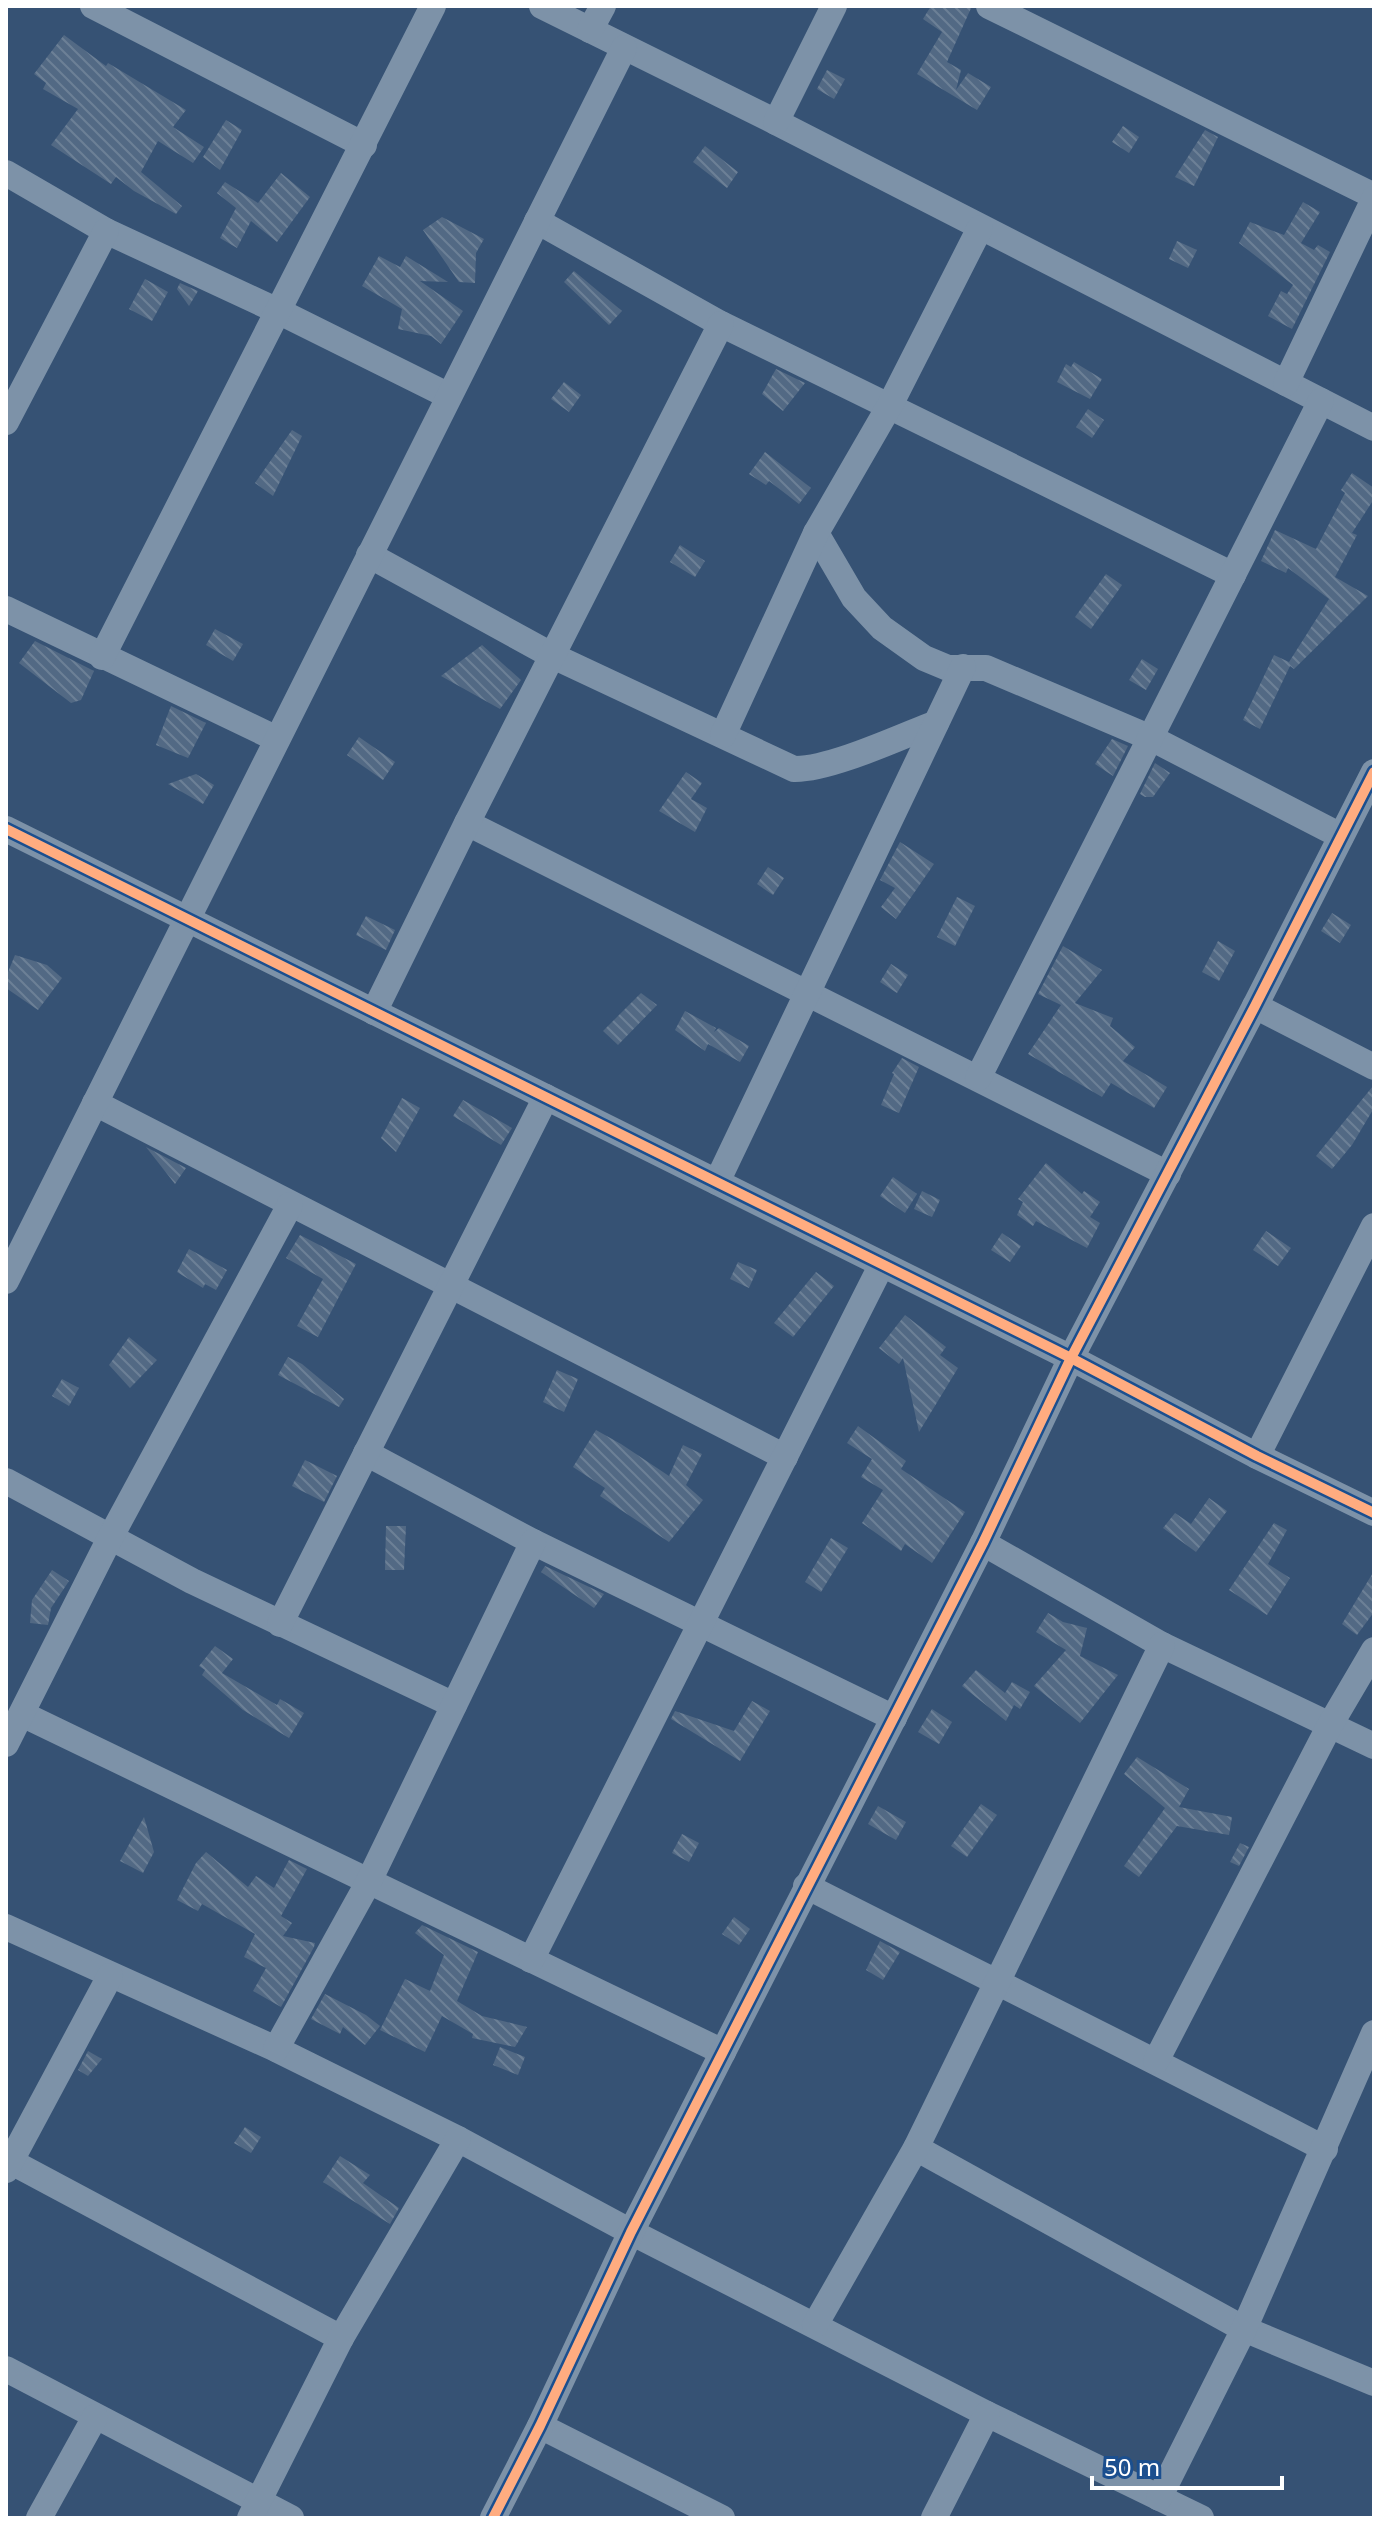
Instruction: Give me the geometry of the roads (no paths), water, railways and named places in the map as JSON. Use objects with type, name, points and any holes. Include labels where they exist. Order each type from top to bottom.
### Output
[{"type":"street","points":[[93,6],[364,145]]},
{"type":"street","points":[[102,657],[433,6]]},
{"type":"street","points":[[542,6],[1374,428]]},
{"type":"street","points":[[590,30],[603,6]]},
{"type":"street","points":[[776,122],[834,6]]},
{"type":"street","points":[[989,6],[1374,197],[1286,383]]},
{"type":"street","points":[[6,1279],[624,48]]},
{"type":"street","points":[[6,173],[106,231],[278,311],[449,396]]},
{"type":"street","points":[[537,221],[721,324],[1233,575]]},
{"type":"street","points":[[723,735],[816,533],[890,405],[980,228]]},
{"type":"street","points":[[6,422],[12,396],[106,231]]},
{"type":"street","points":[[374,1012],[721,324]]},
{"type":"street","points":[[978,1078],[1321,401]]},
{"type":"street","points":[[816,533],[844,585],[882,628],[938,665],[986,668],[1151,738],[1341,836]]},
{"type":"street","points":[[369,555],[553,656],[798,770],[835,761],[936,723]]},
{"type":"street","points":[[6,609],[277,739]]},
{"type":"street","points":[[717,1182],[963,667]]},
{"type":"street","points":[[493,2518],[631,2232],[983,1543],[1071,1358],[1374,772]]},
{"type":"street","points":[[467,823],[1168,1174]]},
{"type":"street","points":[[7,831],[1071,1358],[1257,1456],[1374,1513]]},
{"type":"street","points":[[1255,1006],[1374,1067]]},
{"type":"street","points":[[280,1624],[546,1097]]},
{"type":"street","points":[[95,1103],[785,1457]]},
{"type":"street","points":[[6,1744],[110,1538],[290,1205]]},
{"type":"street","points":[[1257,1456],[1363,1276],[1374,1226]]},
{"type":"street","points":[[531,1960],[882,1264]]},
{"type":"street","points":[[366,1453],[533,1542],[894,1718]]},
{"type":"street","points":[[6,1481],[110,1538],[280,1624],[454,1705]]},
{"type":"street","points":[[276,2049],[368,1883],[533,1542]]},
{"type":"street","points":[[983,1543],[1162,1645],[1374,1746]]},
{"type":"street","points":[[815,2325],[916,2148],[1162,1645]]},
{"type":"street","points":[[1156,2061],[1330,1725],[1374,1650]]},
{"type":"street","points":[[22,1714],[723,2052]]},
{"type":"street","points":[[806,1886],[1325,2149]]},
{"type":"street","points":[[6,1927],[276,2049],[458,2139],[631,2232],[987,2414],[1201,2518]]},
{"type":"street","points":[[110,1976],[8,2163],[341,2338]]},
{"type":"street","points":[[1159,2498],[1244,2329],[1374,2033]]},
{"type":"street","points":[[254,2509],[341,2338],[458,2139]]},
{"type":"street","points":[[916,2148],[1244,2329],[1374,2383]]},
{"type":"street","points":[[6,2369],[254,2509],[291,2518]]},
{"type":"street","points":[[934,2518],[987,2414]]},
{"type":"street","points":[[39,2518],[95,2417]]},
{"type":"street","points":[[540,2426],[722,2518]]}]
